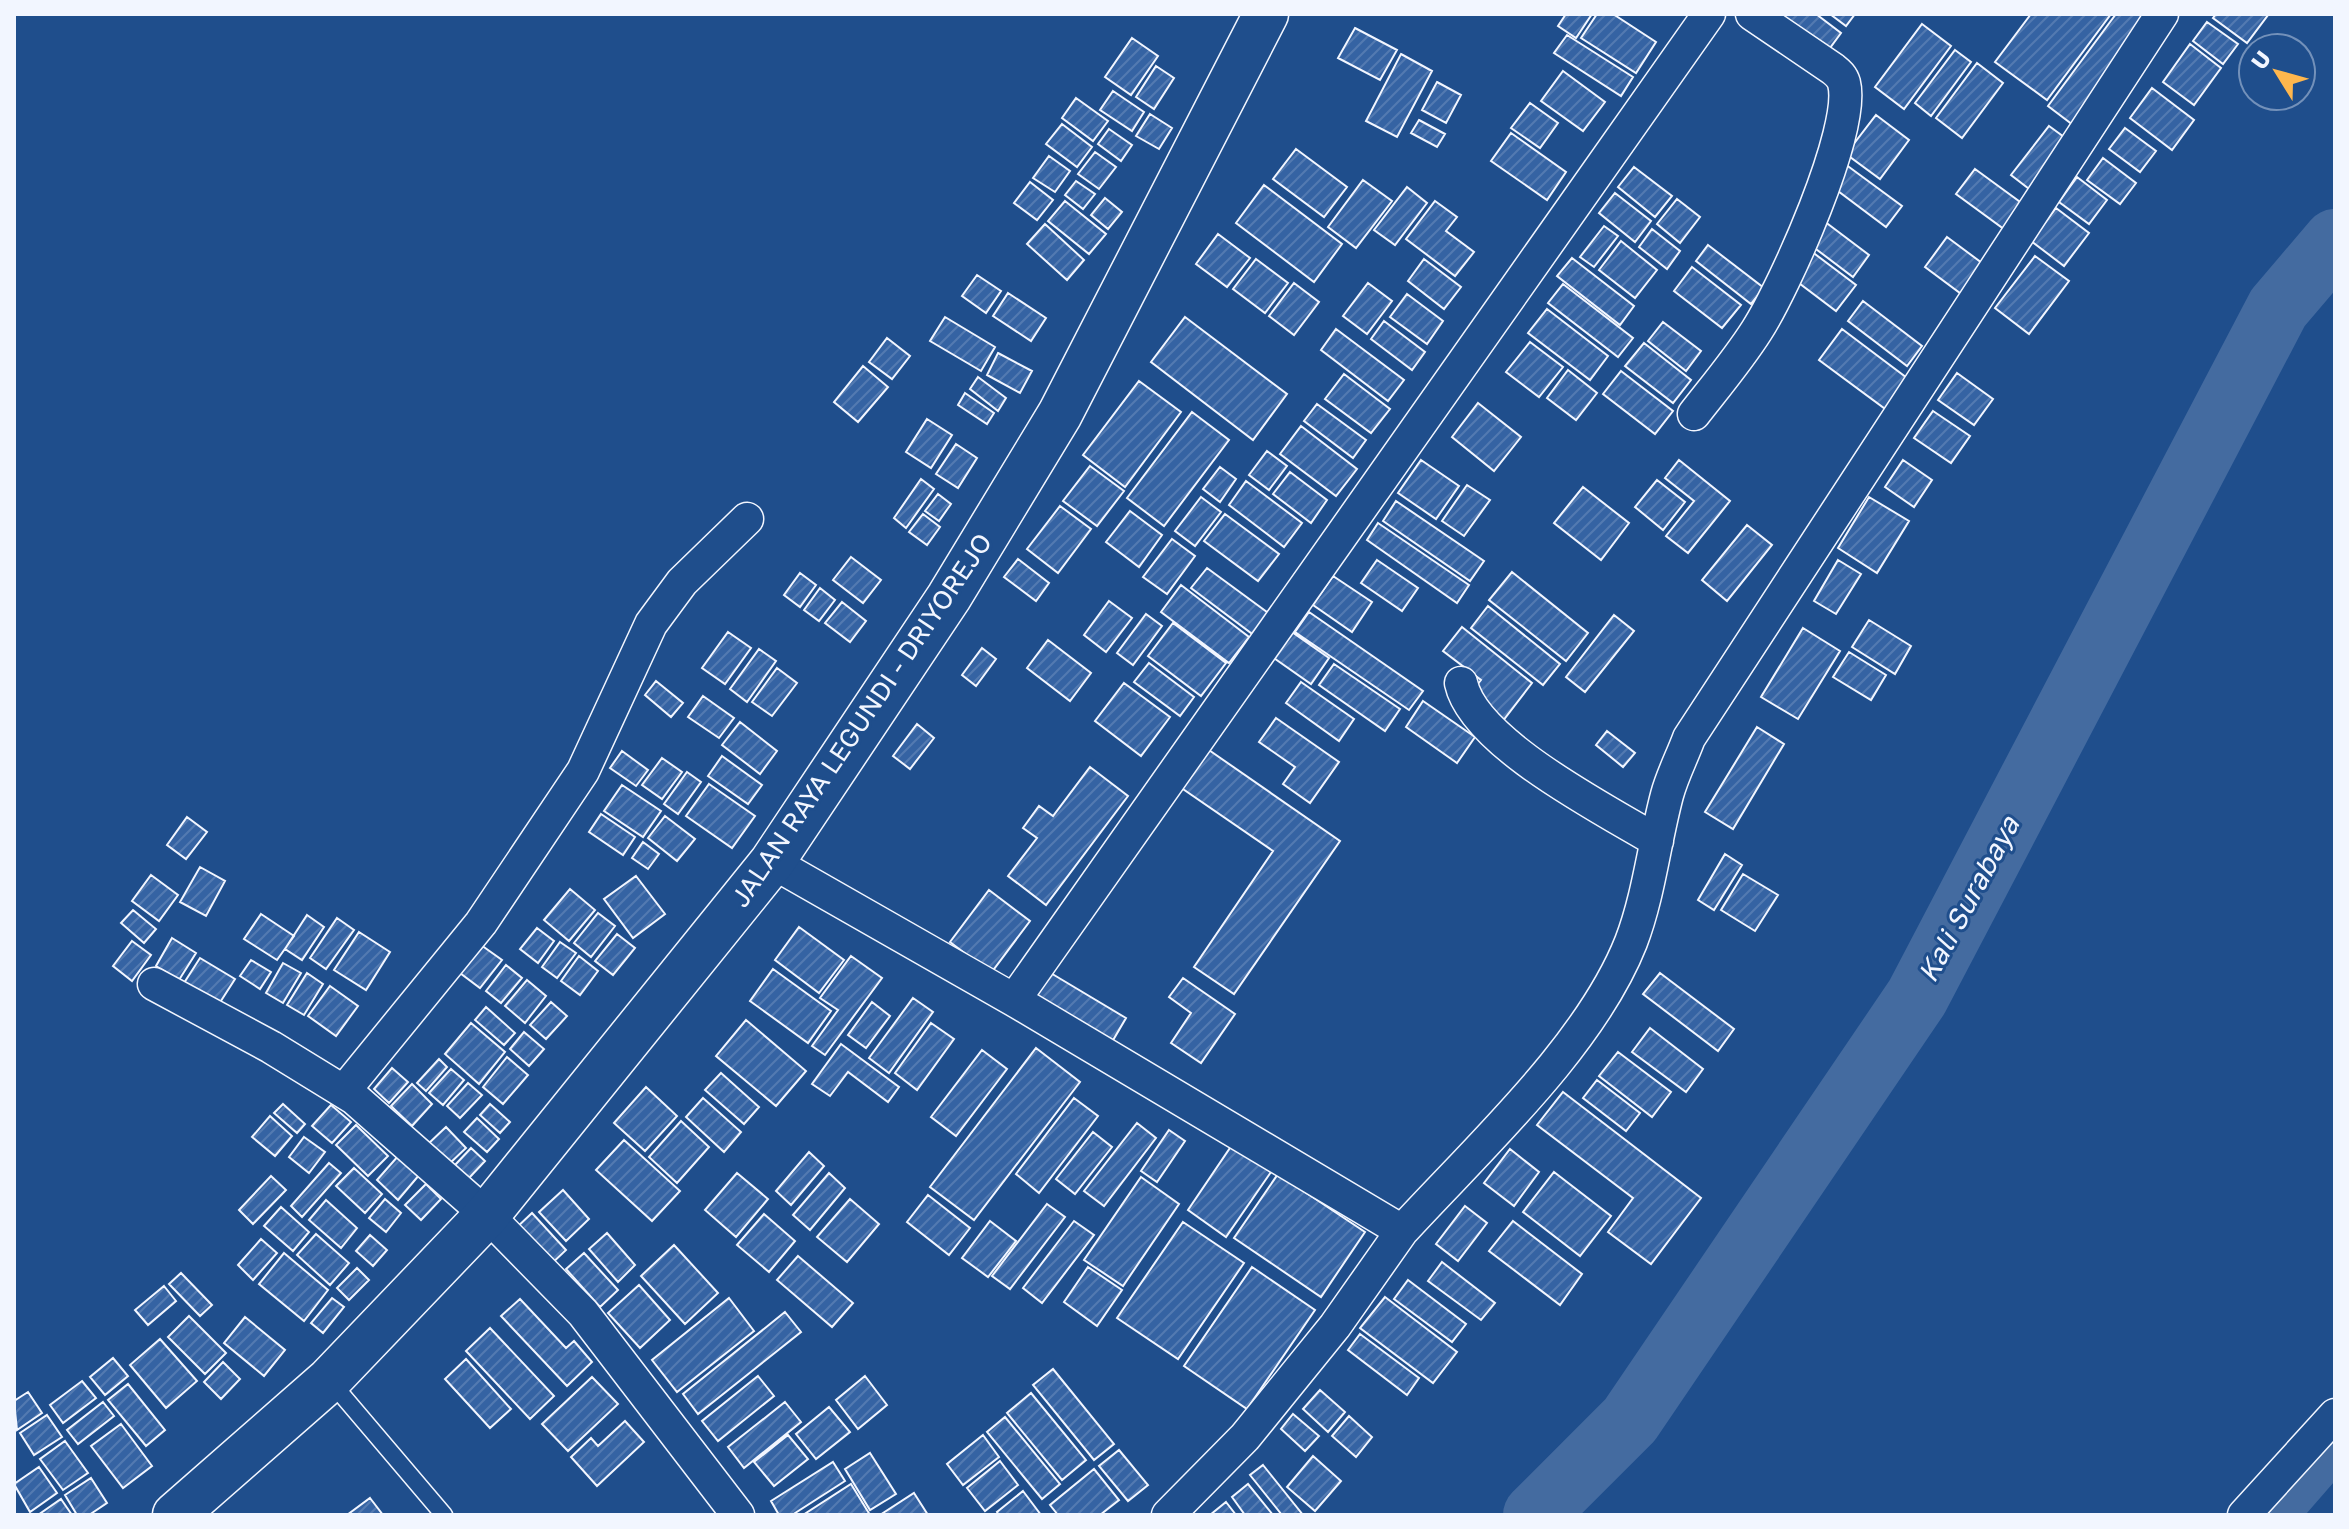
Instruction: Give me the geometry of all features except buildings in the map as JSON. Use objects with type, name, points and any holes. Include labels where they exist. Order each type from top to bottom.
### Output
[{"type":"main road","name":"JALAN RAYA LEGUNDI - DRIYOREJO","points":[[175,1515],[329,1380],[487,1215],[772,862],[949,597],[1060,414],[1266,14]]},
{"type":"street","points":[[1014,1000],[1709,14]]},
{"type":"street","points":[[1694,414],[1758,329],[1805,234],[1835,153],[1845,91],[1843,78],[1833,69],[1752,14]]},
{"type":"street","points":[[1168,1515],[1245,1437],[1335,1326],[1402,1231],[1558,1060],[1603,1000],[1631,942],[1667,792],[1689,738],[2162,14]]},
{"type":"street","points":[[344,1091],[481,923],[583,771],[651,624],[682,582],[747,519]]},
{"type":"street","points":[[1461,683],[1465,701],[1487,729],[1567,787],[1657,841]]},
{"type":"street","points":[[772,862],[1014,1000],[1402,1231]]},
{"type":"street","points":[[154,984],[344,1091],[487,1215],[583,1313],[738,1515]]},
{"type":"street","points":[[2244,1515],[2335,1415]]},
{"type":"lane","points":[[329,1380],[444,1515]]},
{"type":"waterway","name":"Kali Surabaya","points":[[1535,1515],[1630,1420],[1917,997],[2278,308],[2335,241]]},
{"type":"waterway","points":[[2280,1515],[2335,1452]]}]
